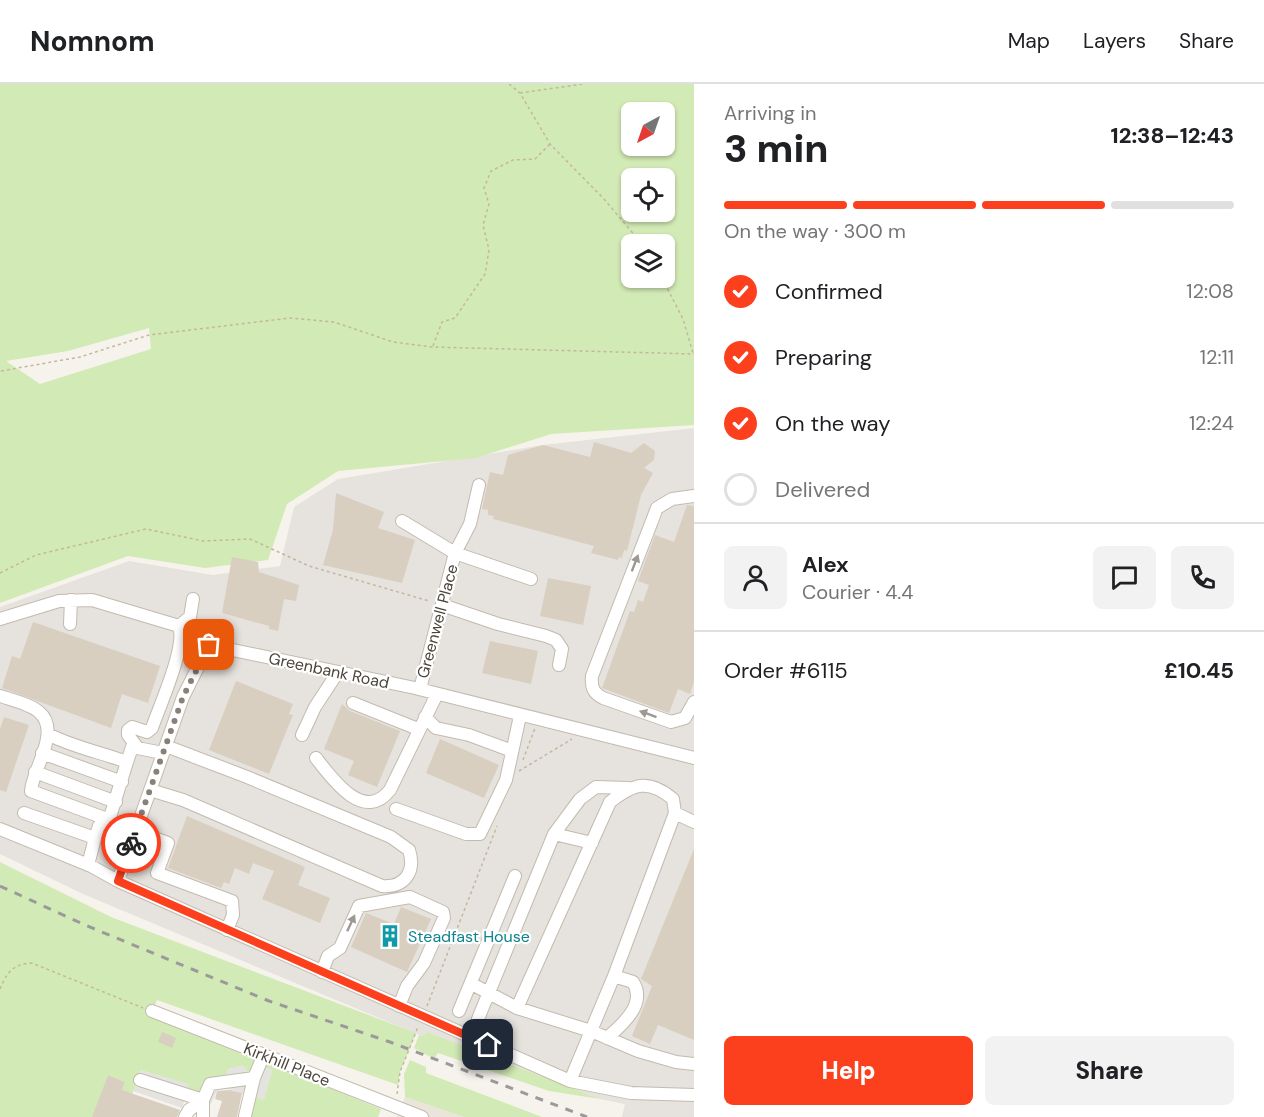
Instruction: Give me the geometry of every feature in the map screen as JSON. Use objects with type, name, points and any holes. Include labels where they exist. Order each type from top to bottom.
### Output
[{"type":"street","points":[[455,554],[470,524],[479,485]]},
{"type":"street","points":[[694,496],[672,499],[657,508],[592,676],[592,684],[597,695],[603,698],[670,722],[685,718],[694,702]]},
{"type":"street","name":"Greenwell Place","points":[[402,521],[455,554],[531,579]]},
{"type":"street","name":"Greenwell Place","points":[[420,689],[455,554]]},
{"type":"street","points":[[137,747],[128,735],[128,730],[132,727],[147,732],[152,728],[180,630],[190,617],[193,599]]},
{"type":"street","points":[[70,624],[71,600]]},
{"type":"street","name":"Greenbank Road","points":[[0,619],[59,601],[93,600],[191,634],[209,645],[420,689],[538,721],[588,730],[694,758]]},
{"type":"street","points":[[442,605],[556,640],[562,649],[559,665]]},
{"type":"street","points":[[118,881],[183,697],[209,645]]},
{"type":"street","points":[[302,735],[315,707],[338,672]]},
{"type":"street","points":[[316,758],[335,782],[355,798],[373,803],[382,800],[390,790],[437,694]]},
{"type":"street","points":[[0,696],[39,711],[48,734],[65,744],[89,748],[127,762]]},
{"type":"street","points":[[353,703],[418,729]]},
{"type":"street","points":[[396,809],[466,834],[480,834],[506,780],[520,716]]},
{"type":"street","points":[[425,717],[436,728],[469,735],[512,751]]},
{"type":"street","points":[[48,734],[31,792],[107,819]]},
{"type":"street","points":[[88,865],[99,826],[107,819],[116,802],[132,747],[137,747],[165,750],[238,772],[391,837],[409,850],[412,863],[410,873],[400,884],[393,887],[382,886],[183,800],[150,790]]},
{"type":"street","points":[[42,753],[122,782]]},
{"type":"street","points":[[35,772],[116,802]]},
{"type":"street","points":[[478,1019],[554,834],[580,799],[596,788],[628,788],[647,785],[662,790],[673,799],[675,813],[614,976],[570,1081]]},
{"type":"street","points":[[517,1008],[610,802],[628,788]]},
{"type":"street","points":[[24,813],[95,838]]},
{"type":"street","points":[[675,813],[694,822]]},
{"type":"street","points":[[0,829],[88,865],[227,930],[570,1081],[631,1093],[694,1095]]},
{"type":"street","points":[[136,831],[168,843],[157,873],[232,901],[234,915],[227,930]]},
{"type":"street","points":[[554,834],[592,843]]},
{"type":"street","points":[[459,1011],[515,876]]},
{"type":"street","points":[[322,972],[328,956],[340,948],[359,906],[410,897],[427,904],[442,912],[444,918],[424,963],[407,986],[399,1005]]},
{"type":"street","points":[[607,1038],[630,1017],[637,995],[633,982],[614,976]]},
{"type":"street","points":[[472,984],[517,1008],[591,1031],[638,1051],[676,1062],[694,1064]]},
{"type":"street","name":"Kirkhill Place","points":[[152,1011],[264,1054],[393,1112],[422,1117]]},
{"type":"street","points":[[244,1116],[254,1078],[264,1054]]},
{"type":"street","points":[[203,1117],[203,1100],[210,1084],[254,1078]]},
{"type":"street","points":[[140,1080],[203,1100]]},
{"type":"street","points":[[185,1117],[189,1110],[203,1100]]},
{"type":"path","points":[[509,84],[520,93],[550,144],[604,199],[634,234]]},
{"type":"path","points":[[520,93],[583,84]]},
{"type":"path","points":[[432,347],[442,322],[455,318],[485,274],[489,249],[483,225],[489,204],[484,188],[491,171],[513,160],[535,159],[550,144]]},
{"type":"path","points":[[0,371],[80,357],[149,335],[290,318],[334,322],[393,342],[432,347],[694,354],[683,319],[667,288]]},
{"type":"path","points":[[0,573],[36,555],[146,529],[203,541],[250,539],[309,566],[442,605]]},
{"type":"path","points":[[538,721],[518,771],[588,730]]},
{"type":"path","points":[[393,1112],[400,1072],[497,827]]},
{"type":"path","points":[[0,989],[9,970],[32,963],[152,1011]]},
{"type":"shaded area","points":[[694,428],[694,1117],[622,1117],[625,1104],[600,1099],[428,1032],[422,1036],[83,894],[0,854],[0,607],[129,561],[213,575],[280,566],[294,507],[338,479],[543,445]]},
{"type":"shaded area","points":[[243,1065],[249,1074],[264,1067],[272,1070],[264,1100],[219,1086],[211,1104],[185,1099],[182,1108],[133,1091],[141,1070],[189,1084],[187,1092],[198,1094],[204,1081],[225,1078],[228,1069]]},
{"type":"shaded area","points":[[405,1097],[464,1117],[397,1117]]},
{"type":"green space","points":[[0,84],[694,84],[694,425],[551,434],[476,458],[338,471],[287,504],[268,560],[205,568],[128,556],[0,603]],"holes":[[[149,328],[151,349],[40,384],[6,361],[68,351]]]},
{"type":"green space","points":[[0,862],[111,917],[416,1033],[400,1072],[398,1085],[157,1000],[151,1015],[259,1059],[249,1074],[236,1068],[228,1069],[226,1078],[199,1094],[141,1070],[124,1117],[111,1117],[125,1082],[108,1075],[93,1117],[0,1117]]},
{"type":"green space","points":[[428,1032],[600,1099],[549,1091],[438,1053],[434,1059],[414,1048],[419,1035],[422,1036]]},
{"type":"green space","points":[[410,1060],[426,1067],[426,1073],[542,1117],[464,1117],[405,1097],[404,1074]]},
{"type":"green space","points":[[266,1062],[381,1109],[378,1117],[250,1117],[255,1097],[264,1099],[272,1070],[264,1067]]},
{"type":"building","points":[[594,442],[631,453],[644,443],[655,451],[654,460],[644,468],[653,473],[641,495],[627,551],[624,550],[622,558],[619,557],[618,560],[591,553],[594,546],[493,519],[494,516],[488,515],[488,510],[482,509],[490,472],[503,475],[508,455],[543,445],[590,457]]},
{"type":"building","points":[[336,493],[384,512],[378,528],[415,540],[402,583],[323,565],[333,530]]},
{"type":"building","points":[[687,505],[694,506],[694,682],[690,694],[678,689],[669,713],[602,688],[630,611],[634,612],[638,600],[643,602],[649,585],[638,581],[655,535],[674,542]]},
{"type":"building","points":[[232,557],[258,562],[259,572],[299,585],[296,601],[284,599],[278,631],[269,629],[269,626],[222,613]]},
{"type":"building","points":[[548,578],[591,586],[583,625],[540,616]]},
{"type":"building","points":[[33,622],[160,666],[148,703],[122,694],[111,728],[2,688],[12,656],[20,659]]},
{"type":"building","points":[[490,641],[538,651],[531,684],[482,673]]},
{"type":"building","points":[[236,681],[293,704],[289,714],[293,715],[269,774],[209,750]]},
{"type":"building","points":[[342,704],[350,711],[400,731],[377,787],[348,775],[354,761],[324,749]]},
{"type":"building","points":[[4,717],[29,725],[6,792],[0,790],[0,729]]},
{"type":"building","points":[[440,739],[499,765],[484,798],[426,773]]},
{"type":"building","points":[[187,816],[305,867],[298,885],[330,898],[320,923],[262,899],[274,871],[253,863],[249,874],[235,868],[229,884],[224,882],[221,888],[168,868]]},
{"type":"building","points":[[694,849],[694,1040],[658,1025],[650,1044],[632,1036],[652,986],[641,979]]},
{"type":"building","name":"Steadfast House","points":[[401,907],[431,919],[407,972],[351,947],[366,913],[394,924]]},
{"type":"building","points":[[162,1032],[176,1038],[172,1048],[158,1042]]},
{"type":"building","points":[[108,1075],[125,1082],[122,1090],[180,1110],[177,1117],[92,1117]]},
{"type":"building","points":[[230,1090],[242,1093],[237,1117],[217,1117],[222,1101],[215,1099],[217,1091]]},
{"type":"railway","points":[[0,886],[85,925],[269,1001],[390,1042],[587,1117]]},
{"type":"way so far","points":[[131,843],[183,697],[209,645]]},
{"type":"place","name":"Steadfast House","points":[[390,936]]},
{"type":"route","points":[[131,843],[118,881],[488,1045]]}]
